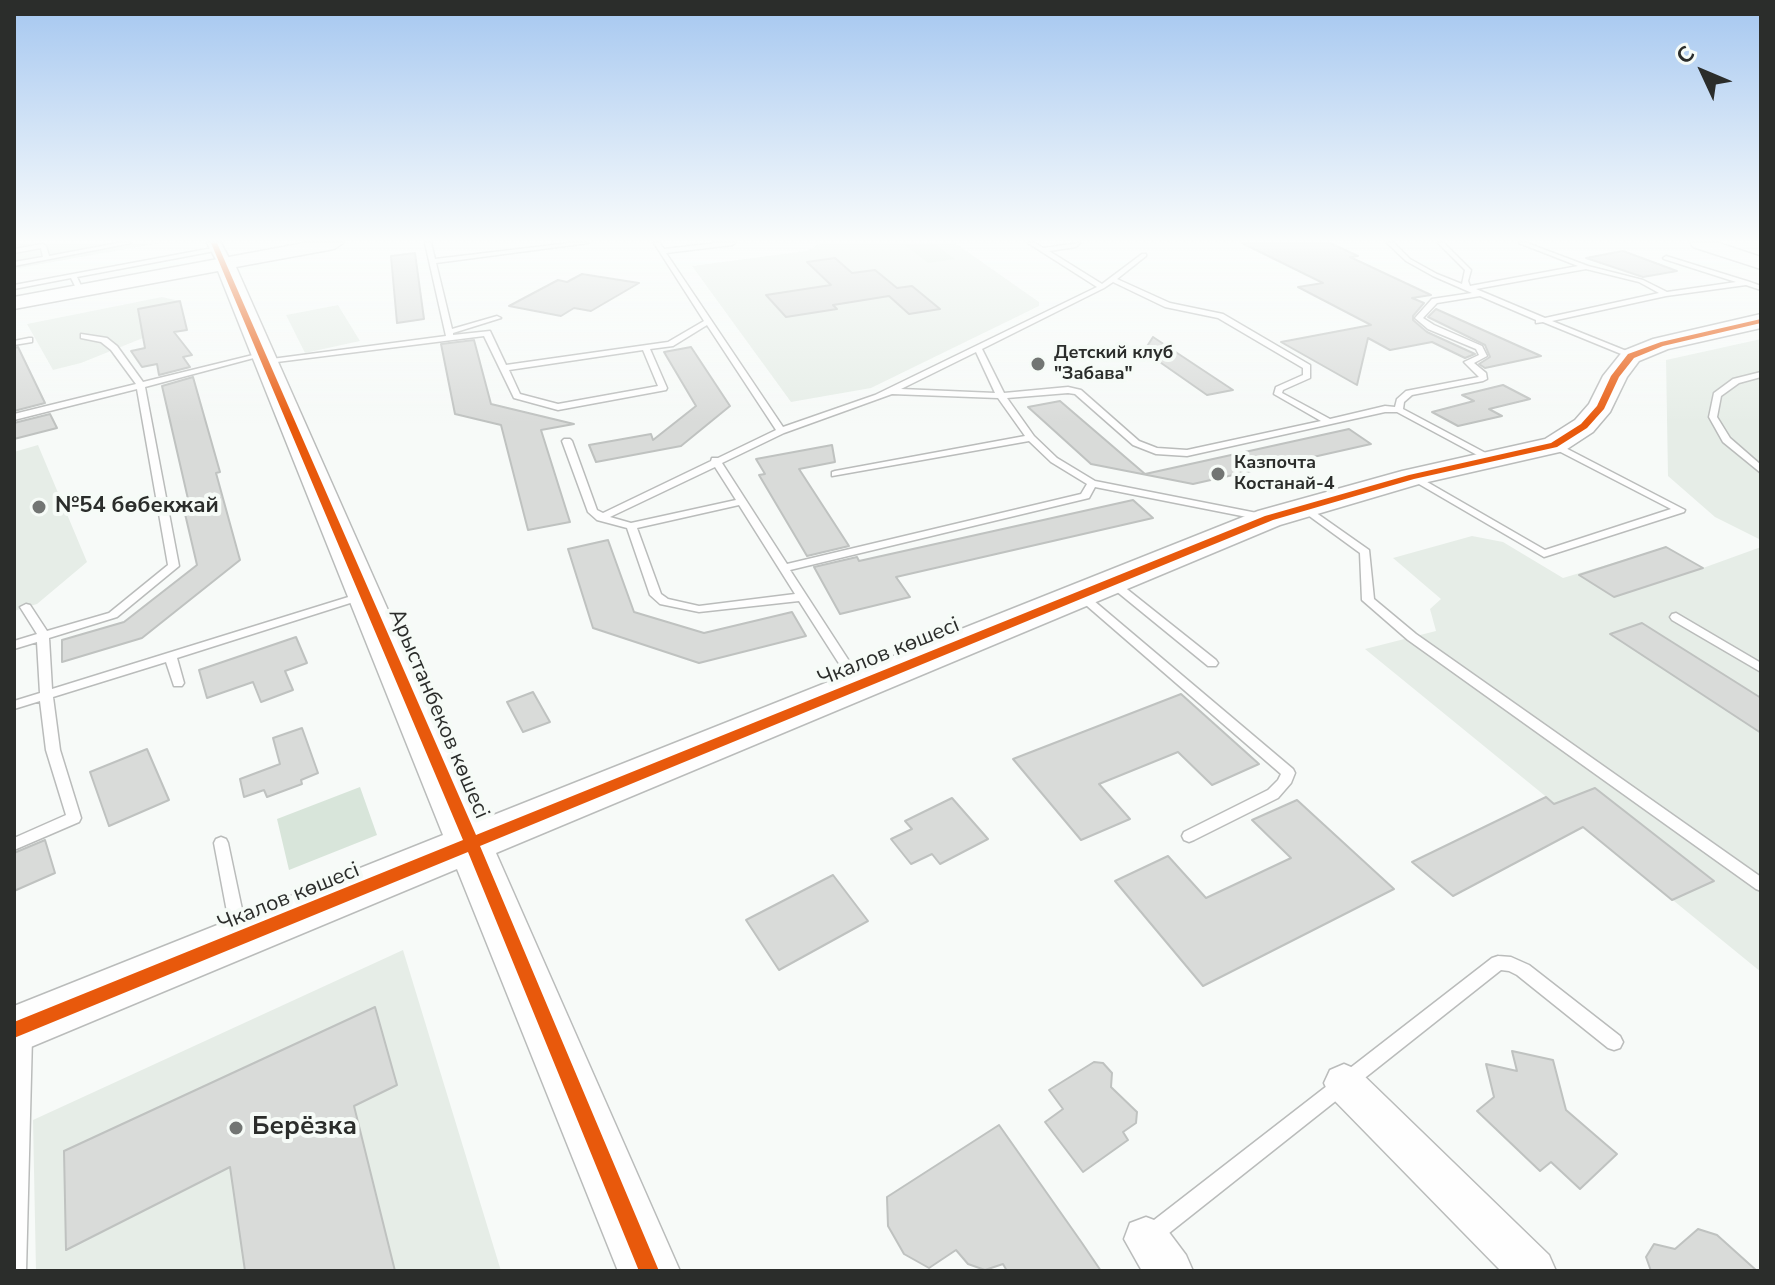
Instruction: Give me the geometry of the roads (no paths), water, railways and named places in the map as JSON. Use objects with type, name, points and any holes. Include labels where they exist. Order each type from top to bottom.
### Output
[{"type":"street","name":"Арыстанбеков көшесі","points":[[240,303],[472,844],[649,1271]]},
{"type":"street","points":[[1631,356],[1661,344],[1761,321]]},
{"type":"street","name":"Чкалов көшесі","points":[[18,1028],[241,940],[1269,518],[1412,477],[1554,445],[1584,426],[1601,407],[1615,376],[1631,356]]},
{"type":"street","points":[[1344,1083],[1533,1271]]},
{"type":"lane","points":[[442,303],[449,335]]},
{"type":"lane","points":[[697,303],[781,431]]},
{"type":"lane","points":[[601,518],[715,460],[781,431],[890,391],[1070,303]]},
{"type":"lane","points":[[1164,303],[1220,316],[1307,367],[1307,376],[1279,389],[1278,394],[1326,420]]},
{"type":"lane","points":[[1399,410],[1400,401],[1409,393],[1483,379],[1483,375],[1468,362],[1483,356],[1479,348],[1431,327],[1419,318],[1433,303]]},
{"type":"lane","points":[[1499,303],[1631,356]]},
{"type":"lane","points":[[1539,321],[1624,303]]},
{"type":"lane","points":[[449,335],[497,318]]},
{"type":"lane","points":[[504,368],[670,344],[709,321]]},
{"type":"lane","points":[[14,417],[140,384],[263,358],[487,333],[517,396],[558,407],[663,388],[646,348]]},
{"type":"lane","points":[[14,645],[113,615],[174,566],[140,384],[114,348],[104,340],[84,336]]},
{"type":"lane","points":[[14,343],[29,340]]},
{"type":"lane","points":[[978,348],[1001,396],[1031,438],[1054,460],[1092,483],[1269,518]]},
{"type":"lane","points":[[1761,374],[1736,381],[1717,395],[1713,417],[1726,440],[1761,470]]},
{"type":"lane","points":[[890,391],[1001,396],[1059,390],[1078,392],[1136,443],[1156,451],[1187,453],[1326,420],[1385,409],[1399,410],[1492,460]]},
{"type":"lane","points":[[835,474],[1031,438]]},
{"type":"lane","points":[[567,441],[593,512],[601,518],[631,526],[741,502]]},
{"type":"lane","points":[[1412,477],[1544,554],[1680,510],[1554,445]]},
{"type":"lane","points":[[715,460],[859,687]]},
{"type":"lane","points":[[783,568],[1085,496],[1092,483]]},
{"type":"lane","points":[[1305,508],[1365,552],[1368,600],[1412,637],[1761,885]]},
{"type":"lane","points":[[631,526],[656,595],[664,602],[699,609],[802,597]]},
{"type":"lane","points":[[1098,590],[1212,663]]},
{"type":"lane","points":[[1098,590],[1288,773],[1284,783],[1273,794],[1189,836]]},
{"type":"lane","points":[[14,705],[365,595]]},
{"type":"lane","points":[[14,844],[74,818],[53,750],[43,635],[26,607]]},
{"type":"lane","points":[[1676,617],[1761,668]]},
{"type":"lane","points":[[170,656],[178,683]]},
{"type":"lane","points":[[221,843],[241,940]]},
{"type":"lane","points":[[1158,1255],[1344,1083],[1498,963],[1511,964],[1523,970],[1614,1042]]},
{"type":"lane","points":[[16,1271],[18,1028]]},
{"type":"place","name":"Детский клуб \"Забава\"","points":[[1038,364]]},
{"type":"place","name":"Казпочта Костанай-4","points":[[1218,474]]},
{"type":"place","name":"№54 бөбекжай","points":[[39,507]]},
{"type":"place","name":"Берёзка","points":[[236,1128]]}]
